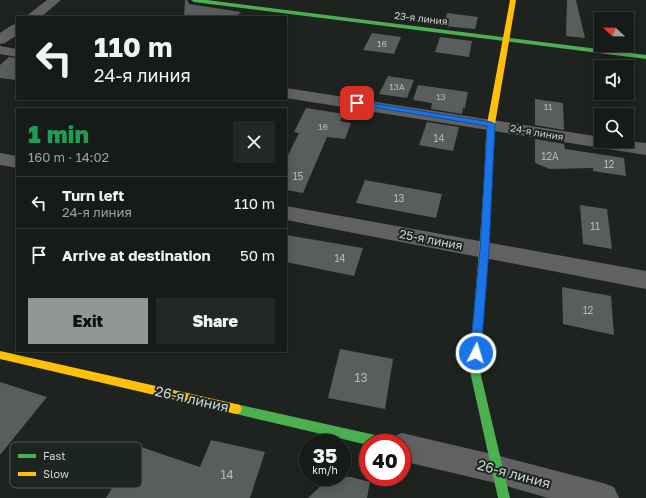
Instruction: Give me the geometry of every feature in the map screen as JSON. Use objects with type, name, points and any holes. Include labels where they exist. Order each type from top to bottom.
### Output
[{"type":"street","points":[[33,16],[55,0]]},
{"type":"street","name":"23-я линия","points":[[194,0],[646,57]]},
{"type":"street","points":[[504,498],[474,367],[484,250],[491,124],[512,0]]},
{"type":"street","points":[[0,40],[16,29]]},
{"type":"street","points":[[0,50],[16,53]]},
{"type":"street","name":"24-я линия","points":[[287,93],[646,149]]},
{"type":"street","points":[[0,159],[16,162]]},
{"type":"street","name":"25-я линия","points":[[287,213],[646,280]]},
{"type":"street","name":"26-я линия","points":[[0,356],[359,437]]},
{"type":"street","name":"26-я линия","points":[[411,449],[496,468],[602,498]]},
{"type":"building","points":[[185,0],[187,0],[189,4],[241,12],[237,16],[184,16]]},
{"type":"building","points":[[567,0],[576,0],[585,38],[566,36]]},
{"type":"building","points":[[447,13],[478,17],[475,29],[444,26]]},
{"type":"building","points":[[372,33],[401,37],[394,54],[363,50]]},
{"type":"building","points":[[440,37],[472,41],[469,57],[435,52]]},
{"type":"building","points":[[9,57],[16,58],[16,80],[0,78],[0,65]]},
{"type":"building","points":[[388,76],[414,80],[407,98],[379,94]]},
{"type":"building","points":[[418,85],[468,92],[465,108],[463,108],[462,114],[431,109],[432,103],[413,100]]},
{"type":"building","points":[[535,99],[563,103],[564,130],[535,125]]},
{"type":"building","points":[[306,108],[344,114],[340,121],[351,123],[345,139],[327,137],[303,193],[287,190],[287,157],[299,133],[294,132]]},
{"type":"building","points":[[427,122],[459,127],[453,151],[419,145]]},
{"type":"building","points":[[535,139],[564,144],[565,149],[624,158],[626,176],[593,171],[593,168],[550,169],[535,163]]},
{"type":"building","points":[[365,180],[442,194],[436,218],[356,203]]},
{"type":"building","points":[[580,205],[607,209],[612,249],[583,244]]},
{"type":"building","points":[[287,235],[363,248],[354,276],[287,262]]},
{"type":"building","points":[[562,287],[611,296],[614,335],[563,324]]},
{"type":"building","points":[[340,349],[393,359],[385,409],[328,398]]},
{"type":"building","points":[[0,382],[47,397],[10,442],[0,455]]},
{"type":"building","points":[[211,440],[265,452],[250,498],[106,498],[112,488],[142,488],[142,447],[200,467]]},
{"type":"building","points":[[351,477],[359,479],[359,486],[369,486],[367,498],[308,498],[321,486],[351,486]]},
{"type":"traffic: fast","points":[[194,0],[646,57]]},
{"type":"traffic: fast","points":[[489,156],[484,251],[474,367],[504,498]]},
{"type":"traffic: fast","points":[[236,409],[359,437]]},
{"type":"traffic: slow","points":[[489,156],[491,124],[513,0]]},
{"type":"traffic: slow","points":[[0,355],[236,409]]},
{"type":"route","points":[[357,103],[491,124],[484,250],[476,353]]}]
